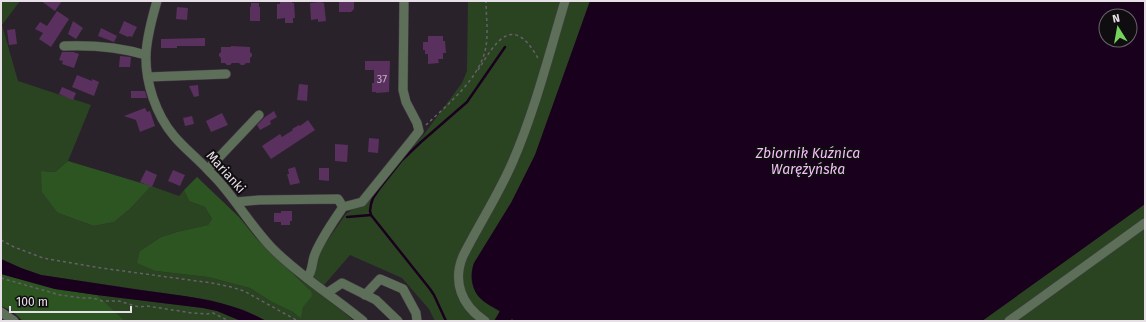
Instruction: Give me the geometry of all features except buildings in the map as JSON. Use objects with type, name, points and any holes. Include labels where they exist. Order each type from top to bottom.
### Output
[{"type":"street","name":"Marianki","points":[[157,1],[149,34],[146,66],[155,103],[166,125],[183,146],[208,169],[271,247],[307,278],[363,321]]},
{"type":"street","points":[[307,278],[311,272],[314,256],[326,233],[343,207],[362,202],[419,131],[417,123],[406,102],[403,90],[404,1]]},
{"type":"street","points":[[485,321],[473,312],[464,299],[458,280],[459,266],[465,251],[488,211],[513,161],[530,116],[565,1]]},
{"type":"street","points":[[64,46],[91,45],[130,50],[146,55]]},
{"type":"street","points":[[148,77],[226,74]]},
{"type":"street","points":[[208,169],[259,115]]},
{"type":"street","points":[[236,202],[259,200],[338,199],[343,207]]},
{"type":"street","points":[[1009,321],[1145,223]]},
{"type":"street","points":[[365,295],[380,279],[403,289],[416,313],[417,321]]},
{"type":"street","points":[[327,294],[342,283],[376,300],[398,321]]},
{"type":"street","points":[[1,312],[14,321]]},
{"type":"path","points":[[476,73],[485,51],[486,1]]},
{"type":"path","points":[[419,131],[454,98],[476,73],[502,38],[513,34],[518,35],[534,52],[544,70]]},
{"type":"path","points":[[1,240],[14,247],[43,258],[101,268],[212,283],[237,289],[244,291],[298,321]]},
{"type":"path","points":[[1,278],[60,295],[93,298],[102,301],[119,301],[139,306],[192,313],[213,313],[229,321]]},
{"type":"green space","points":[[1,1],[20,1],[2,25],[18,81],[91,105],[68,161],[55,172],[41,171],[58,213],[94,226],[114,222],[131,208],[151,186],[179,196],[184,190],[189,201],[205,207],[212,219],[208,225],[161,237],[140,251],[156,271],[208,277],[250,288],[272,302],[293,312],[301,319],[303,307],[311,291],[294,274],[354,321],[266,321],[244,310],[210,300],[41,275],[1,259]]},
{"type":"green space","points":[[468,1],[590,1],[535,155],[511,203],[474,263],[471,274],[472,284],[482,299],[515,321],[435,321],[429,309],[402,278],[350,255],[324,285],[306,271],[346,214],[371,196],[425,133],[462,83],[467,71]]},
{"type":"green space","points":[[68,161],[151,186],[131,208],[114,222],[94,226],[58,213],[42,192],[41,171],[55,172]]},
{"type":"green space","points":[[197,177],[239,217],[256,238],[311,291],[312,296],[303,307],[301,319],[293,312],[272,302],[250,288],[208,277],[156,271],[137,263],[140,251],[161,237],[208,225],[212,219],[205,207],[189,201],[184,190]]},
{"type":"green space","points":[[1145,204],[1145,321],[982,321]]},
{"type":"green space","points":[[1,274],[55,289],[97,295],[125,321],[23,321],[12,311],[1,306]]},
{"type":"green space","points":[[97,295],[203,308],[217,311],[239,321],[125,321]]},
{"type":"water","name":"Zbiornik Kuźnica Warężyńska","points":[[590,1],[1145,1],[1145,204],[982,321],[515,321],[512,319],[510,321],[494,321],[500,311],[481,299],[475,291],[472,282],[473,267],[511,203],[535,155]]},
{"type":"water","points":[[1,259],[41,275],[221,303],[266,321],[241,321],[217,311],[203,308],[55,289],[1,274]]},
{"type":"waterway","points":[[446,321],[430,289],[371,215],[371,204],[379,189],[402,160],[467,102],[505,47]]},
{"type":"waterway","points":[[347,217],[371,215]]}]
